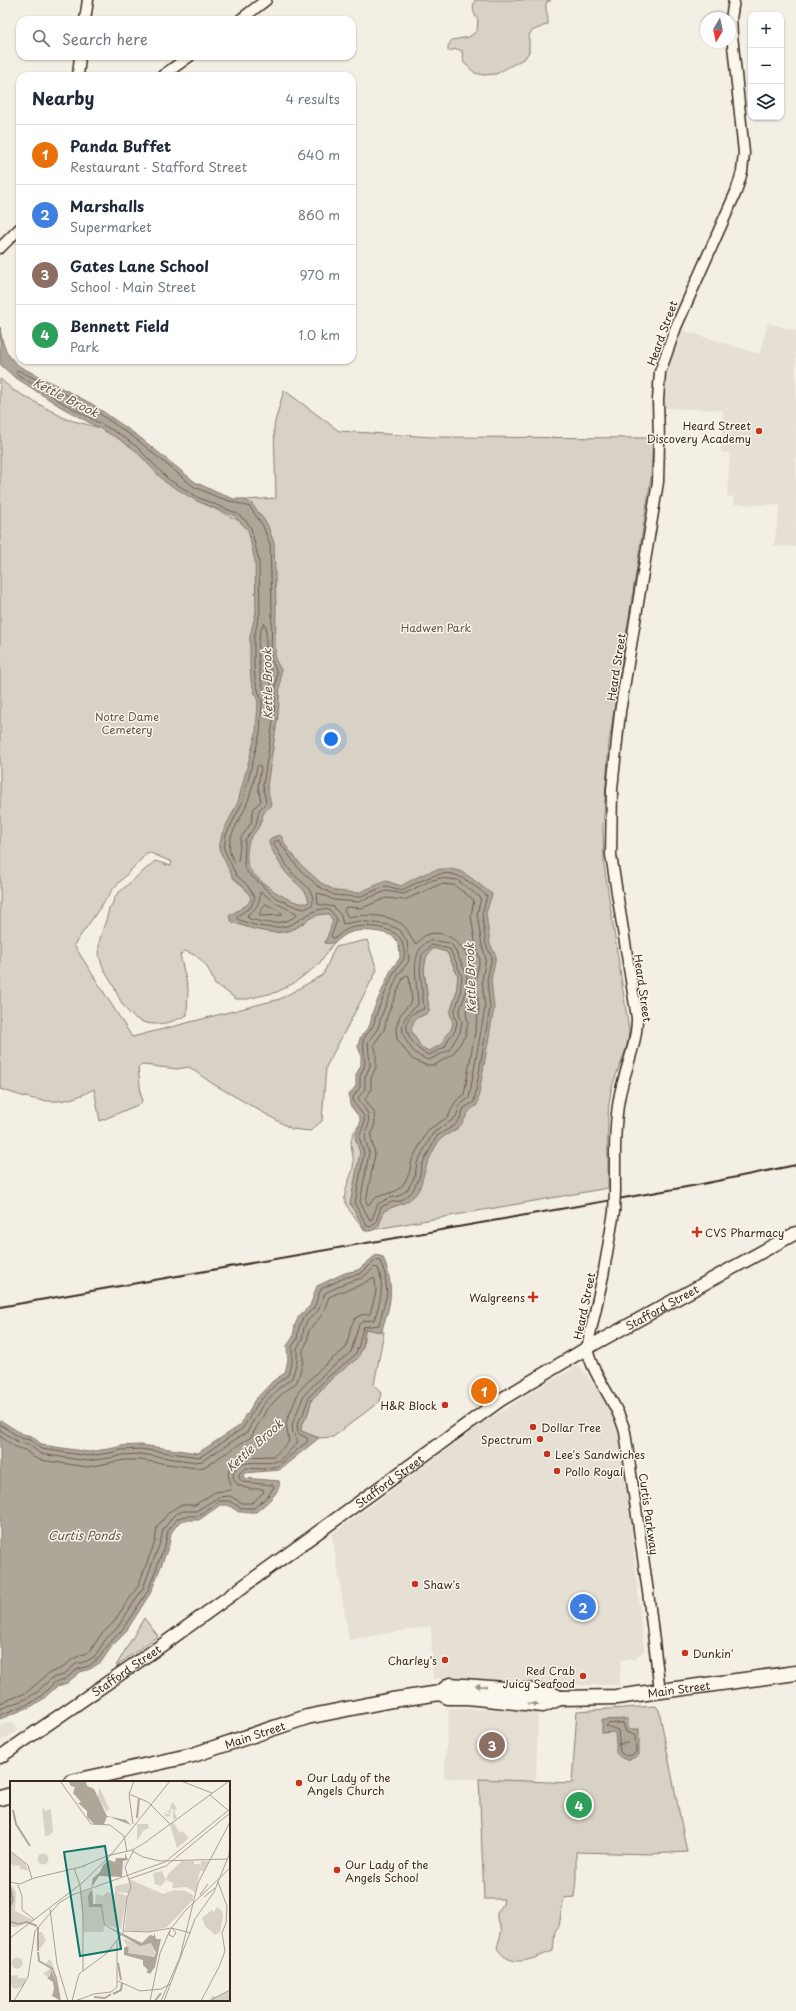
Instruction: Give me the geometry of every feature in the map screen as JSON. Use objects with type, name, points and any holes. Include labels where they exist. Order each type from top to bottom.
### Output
[{"type":"highway","name":"Main Street","points":[[76,1781],[188,1756],[307,1717],[377,1703],[440,1693],[450,1685],[467,1685],[547,1692],[560,1698],[605,1698],[796,1673]]},
{"type":"highway","points":[[0,1798],[10,1795]]},
{"type":"main road","name":"Stafford Street","points":[[0,1757],[166,1643],[482,1412],[587,1348],[796,1233]]},
{"type":"street","points":[[86,16],[88,0]]},
{"type":"street","points":[[245,16],[266,0]]},
{"type":"street","name":"Heard Street","points":[[587,1348],[603,1276],[614,1212],[616,1115],[624,1076],[637,1037],[637,1018],[611,855],[611,819],[615,753],[658,482],[658,400],[660,372],[676,327],[736,192],[742,172],[744,153],[731,19],[734,0]]},
{"type":"street","points":[[78,72],[80,60]]},
{"type":"street","points":[[168,72],[184,60]]},
{"type":"street","points":[[0,248],[16,232]]},
{"type":"street","name":"Curtis Parkway","points":[[587,1348],[589,1358],[618,1409],[625,1432],[648,1586],[660,1691]]},
{"type":"shaded area","name":"Heard Street Discovery Academy","points":[[768,323],[796,331],[796,547],[774,546],[780,505],[733,504],[734,497],[727,496],[730,453],[721,452],[723,410],[665,408],[665,375],[682,330],[759,354]]},
{"type":"shaded area","points":[[579,1365],[602,1396],[618,1426],[627,1485],[644,1651],[635,1659],[621,1660],[619,1685],[522,1685],[433,1678],[431,1626],[349,1640],[332,1534],[486,1421],[540,1387]]},
{"type":"shaded area","points":[[449,1708],[538,1712],[536,1782],[444,1778]]},
{"type":"shaded area","points":[[12,1722],[18,1730],[0,1742],[0,1725]]},
{"type":"green space","points":[[475,0],[551,0],[546,3],[548,24],[532,31],[529,35],[529,52],[525,58],[496,74],[484,75],[475,73],[464,63],[462,51],[457,49],[448,51],[448,46],[452,40],[469,37],[477,31],[478,20],[473,8]]},
{"type":"green space","points":[[0,379],[13,390],[66,419],[112,431],[207,505],[243,523],[246,500],[276,498],[274,425],[284,390],[339,431],[432,437],[653,438],[651,478],[609,743],[603,827],[604,865],[629,1030],[625,1053],[613,1083],[609,1102],[608,1188],[365,1231],[351,1213],[345,1200],[346,1189],[353,1168],[351,1145],[352,1137],[362,1122],[413,1021],[429,1011],[424,970],[426,957],[433,948],[447,952],[458,976],[457,989],[462,957],[412,938],[360,927],[345,934],[335,941],[318,965],[294,983],[277,992],[247,999],[236,999],[215,985],[208,968],[201,960],[185,951],[180,955],[188,988],[187,1015],[171,1022],[154,1024],[146,1023],[132,1016],[120,1000],[100,960],[99,945],[109,908],[117,894],[155,861],[171,866],[172,862],[148,852],[113,889],[74,945],[132,1037],[280,999],[323,975],[335,947],[367,940],[377,970],[326,1067],[322,1121],[310,1131],[292,1129],[213,1084],[189,1067],[177,1069],[143,1065],[138,1067],[142,1103],[100,1121],[94,1089],[69,1099],[47,1101],[25,1097],[0,1089]],"holes":[[[332,912],[314,915],[296,928],[281,932],[264,931],[232,922]]]},
{"type":"green space","points":[[365,1329],[384,1332],[374,1385],[382,1393],[380,1401],[333,1437],[319,1438],[301,1431],[301,1426],[307,1416],[312,1399],[363,1346]]},
{"type":"green space","points":[[144,1618],[158,1636],[116,1666]]},
{"type":"green space","points":[[656,1706],[659,1710],[687,1852],[651,1854],[576,1852],[576,1880],[574,1897],[564,1898],[559,1926],[555,1931],[553,1951],[523,1961],[509,1959],[497,1948],[502,1930],[497,1918],[497,1913],[503,1904],[504,1899],[484,1899],[479,1779],[572,1783],[577,1711]]},
{"type":"water","name":"Kettle Brook","points":[[0,327],[5,349],[16,364],[92,404],[138,436],[195,482],[218,493],[234,499],[243,499],[252,504],[267,524],[274,543],[276,608],[275,659],[281,670],[278,715],[267,786],[271,805],[264,813],[258,828],[249,841],[247,861],[252,872],[266,885],[285,898],[295,902],[309,902],[305,891],[288,875],[279,863],[270,846],[269,842],[271,838],[279,835],[282,837],[285,845],[302,866],[321,883],[336,891],[358,893],[386,881],[401,886],[429,872],[451,869],[463,873],[492,894],[486,913],[490,944],[496,956],[491,980],[494,1008],[477,1105],[467,1114],[458,1128],[440,1140],[429,1160],[417,1193],[407,1201],[384,1211],[379,1225],[372,1231],[366,1231],[350,1204],[360,1153],[355,1137],[360,1124],[360,1118],[350,1105],[349,1095],[356,1086],[356,1075],[361,1065],[361,1054],[358,1047],[360,1038],[370,1025],[373,1011],[391,970],[400,958],[397,941],[394,937],[385,933],[365,930],[353,931],[336,942],[325,943],[333,921],[329,914],[317,915],[295,928],[280,932],[263,931],[247,927],[232,922],[229,916],[248,904],[251,898],[244,887],[233,878],[219,849],[222,834],[238,802],[256,733],[258,702],[251,681],[250,663],[250,636],[256,612],[255,561],[248,530],[234,516],[197,501],[165,482],[135,450],[119,439],[61,407],[13,376],[0,364]],"holes":[[[433,948],[447,952],[458,976],[456,994],[450,1013],[453,1023],[451,1030],[445,1036],[442,1044],[429,1051],[421,1047],[411,1030],[416,1018],[426,1014],[429,1011],[424,970],[426,957]]]},
{"type":"water","name":"Curtis Ponds","points":[[376,1255],[383,1257],[390,1283],[390,1303],[382,1332],[365,1329],[363,1346],[358,1358],[331,1379],[312,1399],[307,1416],[301,1426],[301,1431],[319,1438],[279,1470],[244,1473],[243,1478],[279,1481],[278,1490],[275,1494],[256,1512],[239,1512],[228,1505],[220,1505],[199,1520],[184,1520],[179,1522],[171,1533],[169,1545],[151,1592],[125,1633],[112,1646],[101,1662],[90,1669],[80,1672],[67,1683],[57,1686],[43,1699],[32,1706],[0,1719],[0,1420],[22,1434],[32,1436],[42,1445],[89,1452],[120,1446],[141,1445],[198,1453],[241,1425],[245,1415],[248,1414],[254,1401],[273,1381],[285,1373],[288,1360],[287,1346],[293,1337],[295,1325],[299,1316],[310,1306],[317,1286],[345,1273],[358,1270]]},
{"type":"water","points":[[628,1719],[628,1729],[639,1729],[639,1755],[630,1759],[624,1759],[616,1753],[616,1745],[629,1743],[616,1744],[615,1732],[602,1733],[602,1720]]},
{"type":"railway","points":[[0,1307],[692,1186],[796,1165]]},
{"type":"place","name":"Heard Street Discovery Academy","points":[[759,431]]},
{"type":"place","name":"CVS Pharmacy","points":[[697,1232]]},
{"type":"place","name":"Walgreens","points":[[533,1297]]},
{"type":"place","name":"Panda Buffet","points":[[484,1391]]},
{"type":"place","name":"H&R Block","points":[[445,1405]]},
{"type":"place","name":"Dollar Tree","points":[[533,1427]]},
{"type":"place","name":"Spectrum","points":[[540,1439]]},
{"type":"place","name":"Lee's Sandwiches","points":[[547,1454]]},
{"type":"place","name":"Pollo Royal","points":[[557,1471]]},
{"type":"place","name":"Shaw's","points":[[415,1584]]},
{"type":"place","name":"Marshalls","points":[[583,1607]]},
{"type":"place","name":"Dunkin'","points":[[685,1653]]},
{"type":"place","name":"Charley's","points":[[445,1660]]},
{"type":"place","name":"Red Crab Juicy Seafood","points":[[583,1676]]},
{"type":"place","name":"Gates Lane School","points":[[492,1745]]},
{"type":"place","name":"Our Lady of the Angels Church","points":[[299,1783]]},
{"type":"place","name":"Bennett Field","points":[[579,1805]]},
{"type":"place","name":"Our Lady of the Angels School","points":[[337,1870]]},
{"type":"park label","name":"Hadwen Park","points":[[436,627]]},
{"type":"park label","name":"Notre Dame Cemetery","points":[[127,722]]}]
